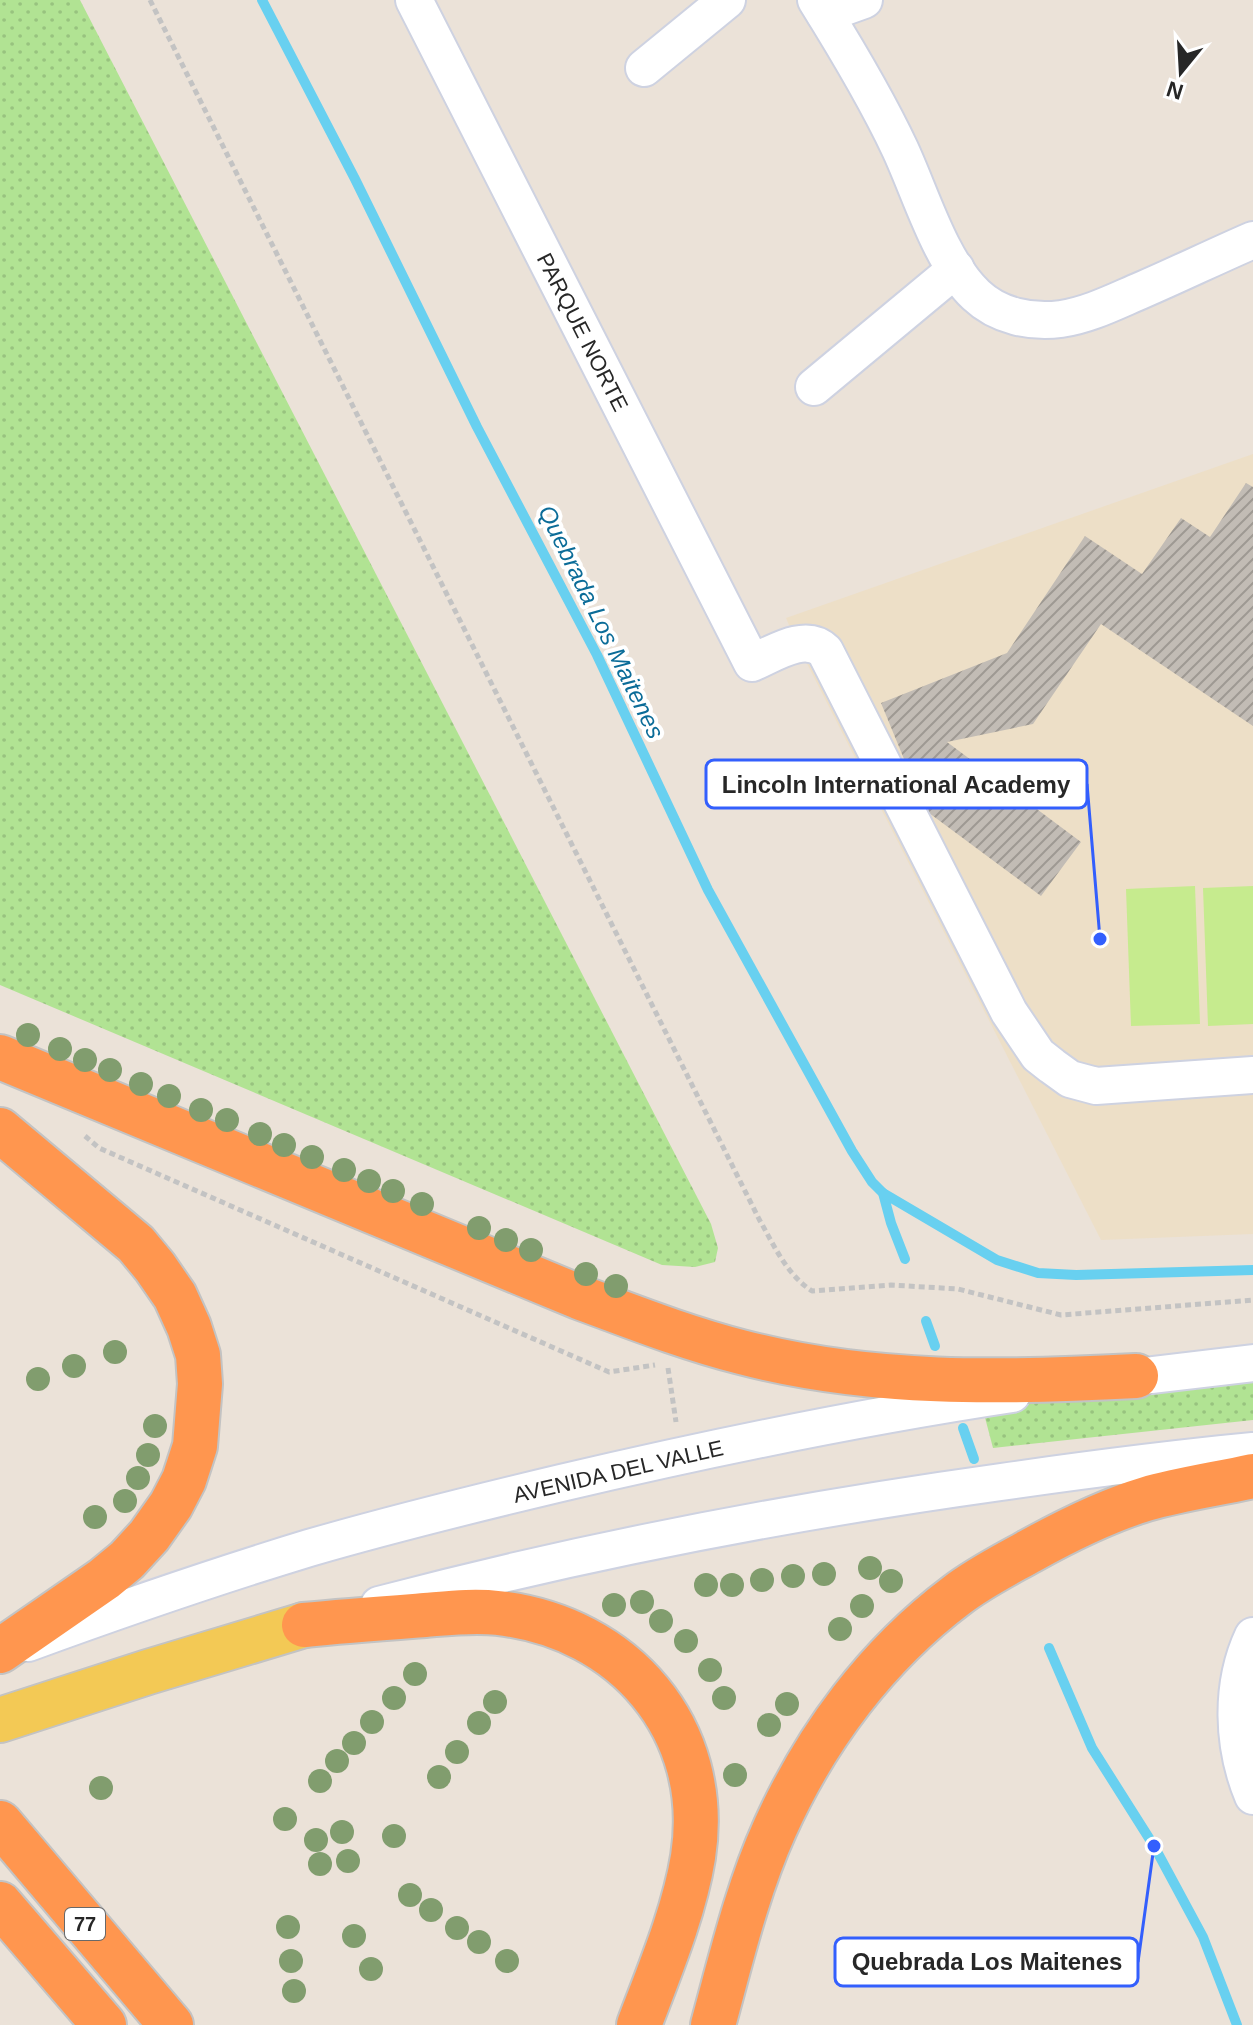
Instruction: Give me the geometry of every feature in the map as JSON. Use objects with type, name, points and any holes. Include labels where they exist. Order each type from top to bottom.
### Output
[{"type":"highway","points":[[0,1057],[579,1297],[743,1353],[856,1374],[917,1379],[1052,1380],[1136,1376]]},
{"type":"highway","points":[[0,1130],[136,1244],[155,1267],[175,1296],[189,1327],[198,1355],[200,1384],[195,1446],[188,1469],[171,1505],[149,1536],[104,1579],[0,1652]]},
{"type":"highway","points":[[713,2025],[751,1893],[775,1829],[816,1751],[839,1716],[889,1656],[958,1594],[1044,1543],[1144,1500],[1253,1476]]},
{"type":"highway","points":[[304,1625],[468,1612],[497,1612],[526,1617],[579,1635],[601,1648],[649,1689],[665,1711],[685,1751],[696,1814],[688,1884],[639,2025]]},
{"type":"highway","name":"77","points":[[0,1823],[171,2025]]},
{"type":"highway","name":"77","points":[[0,1904],[104,2025]]},
{"type":"highway","points":[[59,1973],[83,2025]]},
{"type":"main road","points":[[0,1720],[304,1625]]},
{"type":"street","name":"PARQUE NORTE","points":[[414,0],[752,663],[797,644],[814,644],[825,651],[1009,1012],[1038,1055],[1070,1079],[1096,1086],[1253,1075]]},
{"type":"street","points":[[644,68],[727,0]]},
{"type":"street","points":[[864,0],[821,7],[873,96],[956,269],[976,295],[1004,313],[1040,320],[1081,314],[1253,240]]},
{"type":"street","points":[[814,387],[956,269]]},
{"type":"street","name":"AVENIDA DEL VALLE","points":[[0,1652],[168,1593],[310,1548],[453,1509],[652,1462],[827,1425],[986,1398],[1253,1363]]},
{"type":"street","points":[[304,1625],[491,1577],[740,1524],[937,1491],[1253,1451]]},
{"type":"street","points":[[1253,1636],[1238,1686],[1236,1715],[1243,1765],[1253,1796]]},
{"type":"path","points":[[150,0],[752,1205],[789,1270],[812,1291],[891,1285],[958,1289],[1061,1315],[1253,1300]]},
{"type":"path","points":[[80,1132],[99,1148],[609,1372],[668,1364],[677,1427]]},
{"type":"shaded area","points":[[1253,454],[1253,1234],[1101,1240],[786,618]]},
{"type":"green space","points":[[0,0],[80,0],[711,1224],[718,1248],[715,1262],[695,1267],[662,1265],[0,985]]},
{"type":"green space","points":[[1195,886],[1200,1024],[1131,1026],[1126,889]]},
{"type":"green space","points":[[1253,886],[1253,1024],[1208,1026],[1203,888]]},
{"type":"green space","points":[[1253,1372],[1253,1420],[993,1448],[983,1410],[1093,1391]]},
{"type":"building","points":[[1246,483],[1253,487],[1253,726],[1101,624],[1033,724],[947,742],[1081,842],[1041,896],[925,810],[881,703],[1007,653],[1085,536],[1142,574],[1181,518],[1210,537]]},
{"type":"waterway","name":"Quebrada Los Maitenes","points":[[262,0],[355,179],[477,427],[597,655],[708,890],[852,1151],[883,1193],[905,1259]]},
{"type":"waterway","points":[[883,1193],[997,1260],[1038,1273],[1076,1275],[1253,1270]]},
{"type":"waterway","name":"Quebrada Los Maitenes","points":[[926,1321],[935,1346]]},
{"type":"waterway","name":"Quebrada Los Maitenes","points":[[963,1428],[974,1459]]},
{"type":"waterway","name":"Quebrada Los Maitenes","points":[[1049,1648],[1092,1748],[1154,1846],[1203,1937],[1237,2025]]},
{"type":"place","name":"Lincoln International Academy","points":[[1100,939]]},
{"type":"place","name":"Quebrada Los Maitenes","points":[[1154,1846]]}]
